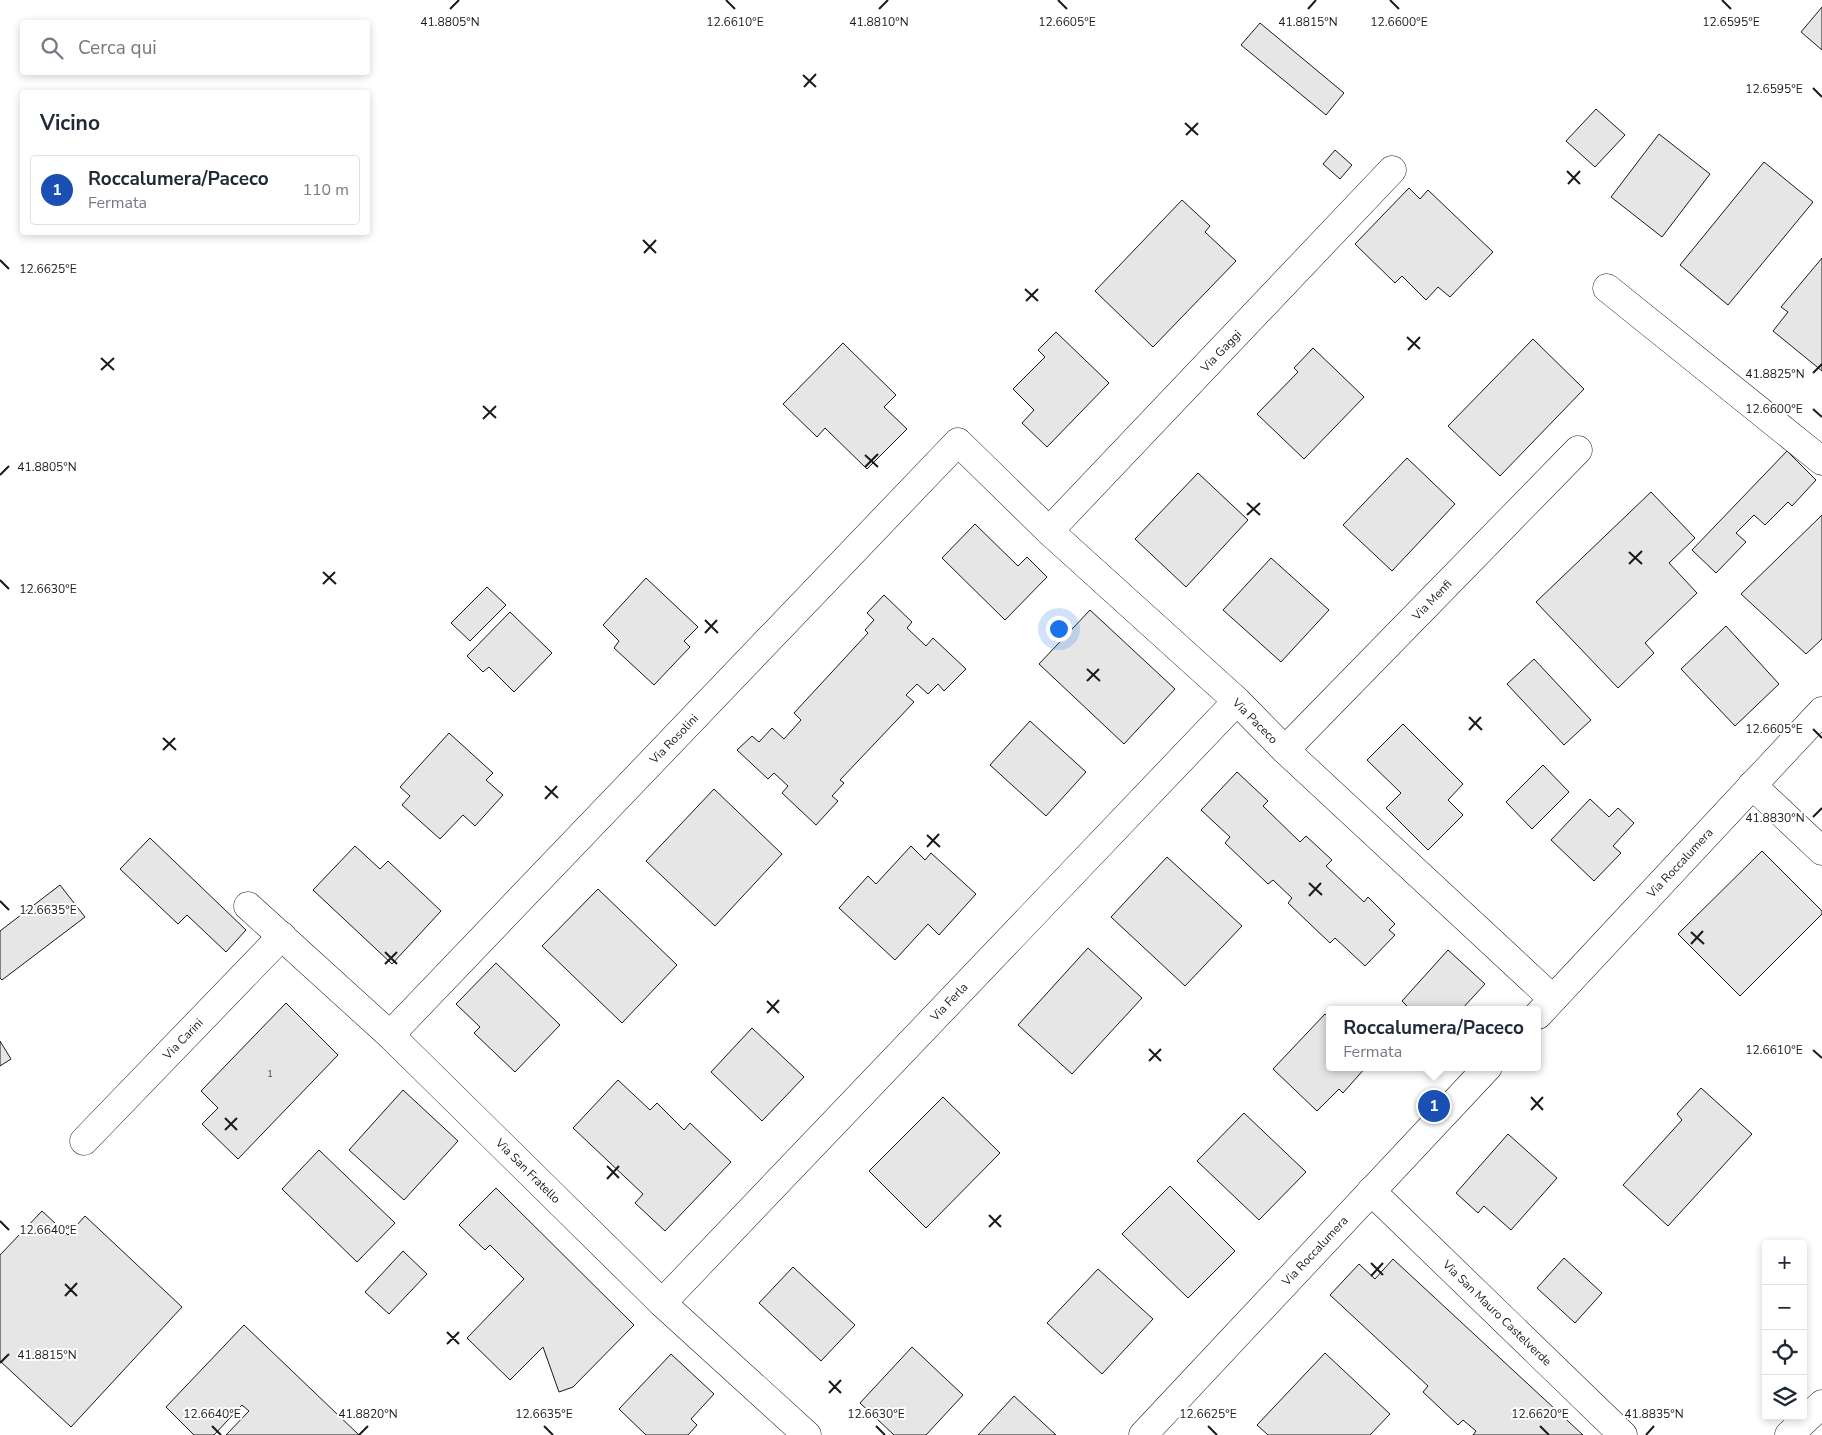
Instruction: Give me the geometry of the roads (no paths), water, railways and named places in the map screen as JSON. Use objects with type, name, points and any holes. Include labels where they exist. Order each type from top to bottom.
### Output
[{"type":"street","name":"Via Gaggi","points":[[1049,531],[1392,170]]},
{"type":"street","points":[[1607,288],[1822,461]]},
{"type":"street","name":"Via Paceco","points":[[958,442],[1049,531],[1237,701],[1546,1007]]},
{"type":"street","name":"Via Rosolini","points":[[390,1035],[958,442]]},
{"type":"street","name":"Via Menfi","points":[[1285,750],[1578,450]]},
{"type":"street","name":"Via Ferla","points":[[662,1303],[1237,701]]},
{"type":"street","name":"Via Roccalumera","points":[[1546,1007],[1822,711]]},
{"type":"street","points":[[1752,785],[1822,851]]},
{"type":"street","name":"Via San Fratello","points":[[248,906],[390,1035],[662,1303],[807,1435]]},
{"type":"street","name":"Via Carini","points":[[84,1141],[282,936]]},
{"type":"street","name":"Via Roccalumera","points":[[1143,1435],[1484,1071]]},
{"type":"street","name":"Via San Mauro Castelverde","points":[[1371,1192],[1623,1435]]},
{"type":"street","points":[[1789,1435],[1822,1404]]},
{"type":"place","name":"Roccalumera/Paceco","points":[[1434,1106]]}]
